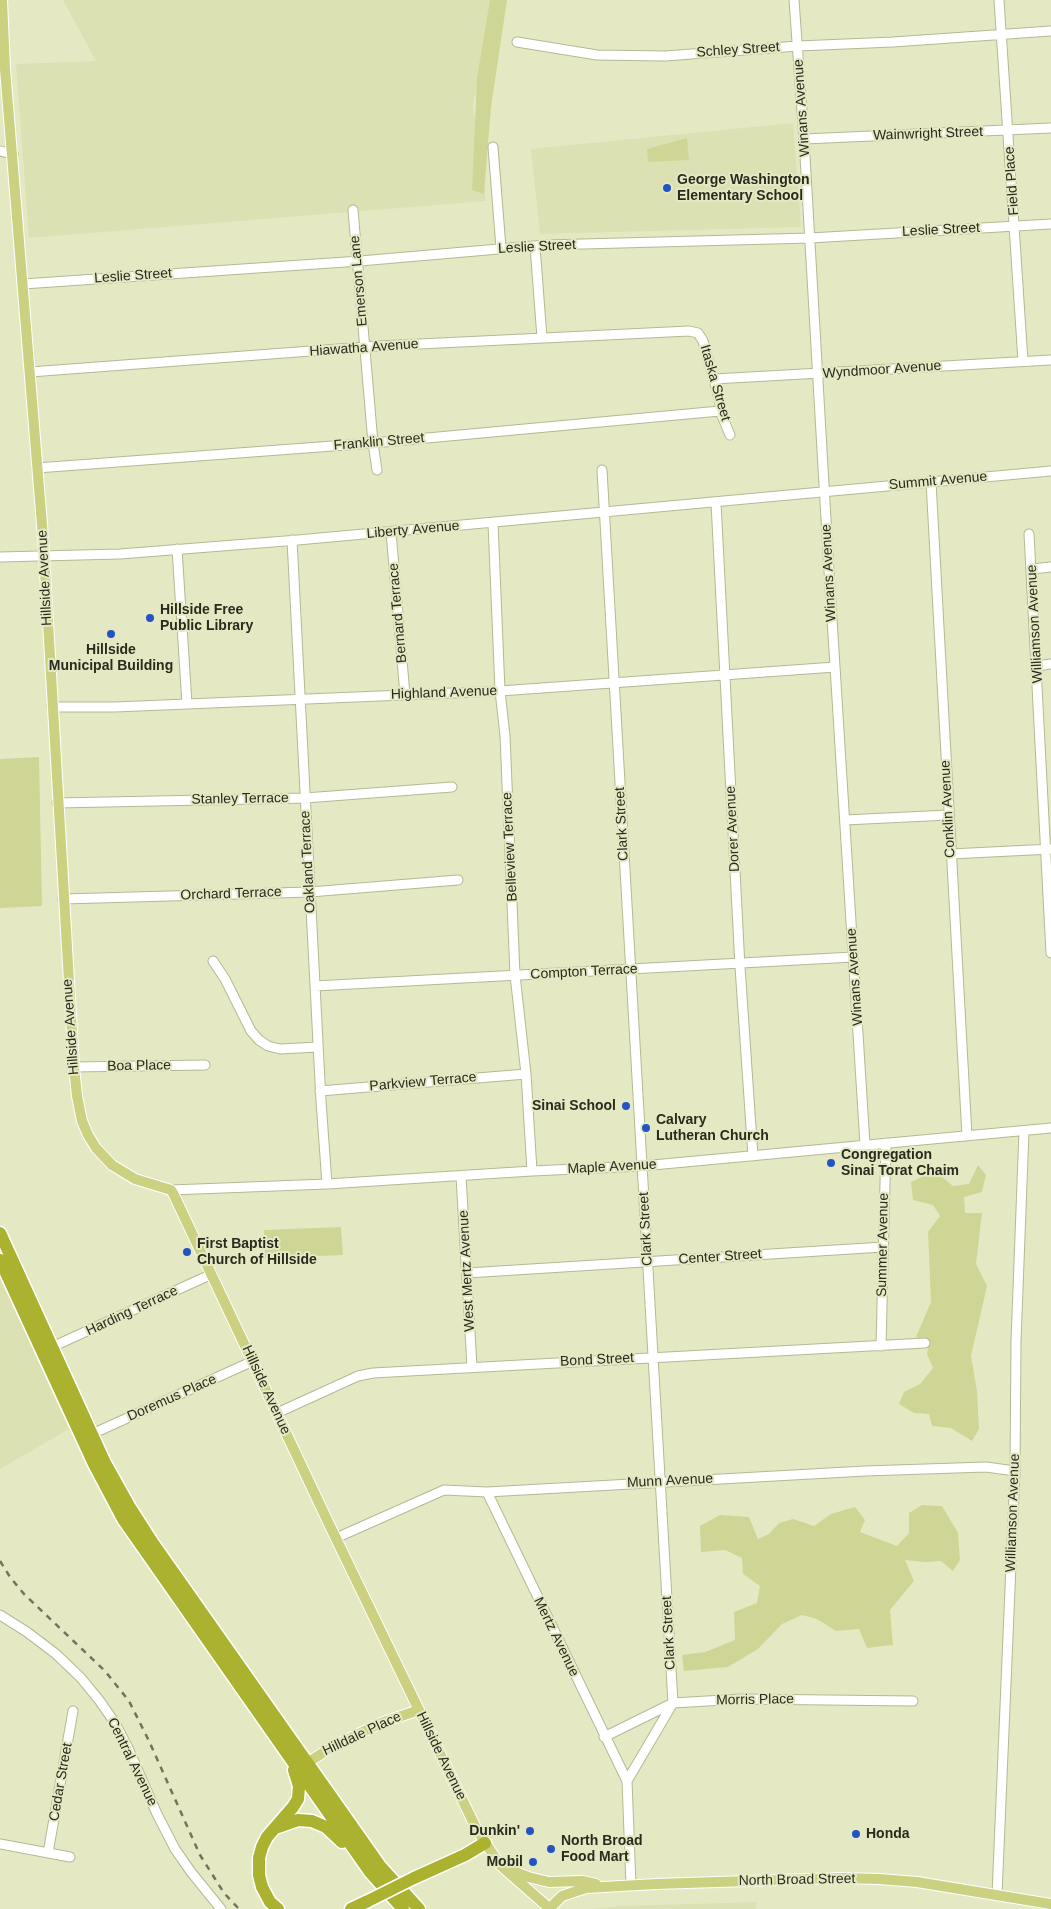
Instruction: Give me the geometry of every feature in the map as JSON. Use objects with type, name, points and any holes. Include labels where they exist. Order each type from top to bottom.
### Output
[{"type":"highway","points":[[0,1233],[116,1486],[139,1523],[380,1866],[419,1909]]},
{"type":"highway","points":[[0,1260],[90,1457],[115,1506],[140,1545],[370,1872]]},
{"type":"highway","points":[[278,1909],[270,1902],[264,1891],[258,1870],[262,1847],[273,1830],[293,1807],[299,1795],[299,1786],[290,1758]]},
{"type":"highway","points":[[273,1830],[298,1820],[321,1824],[335,1835],[403,1909]]},
{"type":"highway","points":[[351,1909],[466,1855],[485,1843]]},
{"type":"main road","name":"Hillside Avenue","points":[[2,0],[5,69],[14,154],[44,557],[74,1067],[78,1105],[82,1121],[88,1135],[100,1153],[112,1165],[129,1176],[171,1190],[336,1538],[485,1843],[500,1865],[549,1908]]},
{"type":"main road","name":"Hilldale Place","points":[[307,1762],[326,1750],[381,1723],[419,1710]]},
{"type":"main road","points":[[500,1865],[528,1877],[549,1882],[582,1881],[607,1886]]},
{"type":"main road","name":"North Broad Street","points":[[549,1908],[558,1898],[570,1892],[607,1886],[714,1881],[880,1879],[935,1885],[1051,1904]]},
{"type":"street","name":"Winans Avenue","points":[[794,0],[865,1145]]},
{"type":"street","name":"Field Place","points":[[999,0],[1023,361]]},
{"type":"street","name":"Schley Street","points":[[517,42],[587,54],[665,56],[1051,31]]},
{"type":"street","name":"Wainwright Street","points":[[804,138],[1051,128]]},
{"type":"street","points":[[493,147],[501,248]]},
{"type":"street","points":[[0,150],[14,154]]},
{"type":"street","name":"Emerson Lane","points":[[353,210],[373,443],[377,470]]},
{"type":"street","name":"Leslie Street","points":[[23,284],[357,261],[535,246],[810,238],[1051,224]]},
{"type":"street","points":[[535,246],[542,338]]},
{"type":"street","name":"Hiawatha Avenue","points":[[30,372],[365,347],[689,331],[698,333]]},
{"type":"street","name":"Itaska Street","points":[[698,333],[703,340],[720,402],[720,411],[730,434]]},
{"type":"street","name":"Wyndmoor Avenue","points":[[714,379],[1051,360]]},
{"type":"street","name":"Franklin Street","points":[[37,468],[373,443],[720,411]]},
{"type":"street","name":"Clark Street","points":[[602,470],[672,1703]]},
{"type":"street","name":"Summit Avenue","points":[[824,491],[1051,471]]},
{"type":"street","name":"Conklin Avenue","points":[[931,482],[967,1136]]},
{"type":"street","name":"Liberty Avenue","points":[[0,557],[44,557],[292,540],[716,503],[824,491]]},
{"type":"street","name":"Dorer Avenue","points":[[716,503],[740,963],[753,1156]]},
{"type":"street","name":"Belleview Terrace","points":[[493,523],[500,691],[505,736],[516,975],[526,1074],[532,1170]]},
{"type":"street","name":"Bernard Terrace","points":[[391,532],[405,695]]},
{"type":"street","name":"Williamson Avenue","points":[[1029,534],[1037,666],[1046,762],[1051,954]]},
{"type":"street","name":"Oakland Terrace","points":[[292,540],[320,1091],[327,1184]]},
{"type":"street","points":[[177,549],[187,704]]},
{"type":"street","points":[[1032,569],[1051,567]]},
{"type":"street","points":[[1037,666],[1051,664]]},
{"type":"street","name":"Highland Avenue","points":[[52,707],[115,707],[500,691],[835,667]]},
{"type":"street","name":"Stanley Terrace","points":[[57,803],[305,798],[452,788]]},
{"type":"street","points":[[845,820],[948,815]]},
{"type":"street","points":[[951,854],[1049,849]]},
{"type":"street","name":"Orchard Terrace","points":[[63,900],[310,892],[458,880]]},
{"type":"street","name":"Compton Terrace","points":[[315,986],[853,957]]},
{"type":"street","points":[[213,961],[225,979],[251,1031],[259,1040],[268,1046],[280,1049],[318,1047]]},
{"type":"street","name":"Boa Place","points":[[74,1067],[205,1065]]},
{"type":"street","name":"Parkview Terrace","points":[[320,1091],[526,1074]]},
{"type":"street","name":"Maple Avenue","points":[[171,1190],[327,1184],[532,1170],[642,1166],[1051,1128]]},
{"type":"street","name":"Williamson Avenue","points":[[997,1895],[1015,1471],[1016,1341],[1024,1131]]},
{"type":"street","name":"Summer Avenue","points":[[881,1346],[886,1143]]},
{"type":"street","name":"West Mertz Avenue","points":[[461,1176],[472,1367]]},
{"type":"street","name":"Center Street","points":[[467,1274],[883,1247]]},
{"type":"street","name":"Harding Terrace","points":[[52,1347],[212,1274]]},
{"type":"street","name":"Bond Street","points":[[277,1413],[363,1374],[925,1343]]},
{"type":"street","name":"Doremus Place","points":[[92,1434],[252,1361]]},
{"type":"street","name":"Munn Avenue","points":[[336,1538],[444,1490],[487,1492],[874,1470],[986,1467],[1015,1471]]},
{"type":"street","name":"Mertz Avenue","points":[[487,1492],[604,1737],[627,1781]]},
{"type":"street","name":"Central Avenue","points":[[0,1615],[46,1646],[81,1678],[115,1723],[175,1849],[221,1909]]},
{"type":"street","name":"Morris Place","points":[[604,1737],[672,1703],[741,1699],[913,1701]]},
{"type":"street","points":[[631,1885],[627,1781],[672,1703]]},
{"type":"street","name":"Cedar Street","points":[[48,1853],[73,1711]]},
{"type":"street","points":[[0,1844],[70,1857]]},
{"type":"shaded area","points":[[63,0],[491,0],[473,107],[486,201],[29,238],[16,64],[96,61]]},
{"type":"shaded area","points":[[490,0],[507,0],[491,107],[484,194],[472,190],[477,78]]},
{"type":"shaded area","name":"George Washington Elementary School","points":[[793,123],[801,227],[540,234],[531,149]]},
{"type":"shaded area","points":[[687,138],[689,160],[648,162],[647,149]]},
{"type":"shaded area","points":[[39,757],[42,906],[0,908],[0,759]]},
{"type":"shaded area","points":[[978,1165],[986,1175],[982,1192],[964,1197],[965,1213],[982,1213],[976,1264],[987,1286],[971,1356],[977,1391],[979,1429],[972,1441],[951,1428],[932,1426],[929,1414],[914,1413],[899,1404],[904,1392],[920,1384],[933,1368],[927,1354],[929,1341],[916,1337],[931,1302],[928,1232],[940,1216],[933,1205],[913,1200],[911,1182],[925,1175],[942,1177],[953,1186],[969,1184]]},
{"type":"shaded area","points":[[341,1227],[343,1255],[265,1258],[264,1230]]},
{"type":"shaded area","points":[[0,1277],[69,1429],[0,1469]]},
{"type":"shaded area","points":[[922,1505],[942,1506],[958,1533],[960,1560],[953,1571],[941,1561],[905,1560],[914,1581],[890,1610],[893,1645],[867,1648],[859,1629],[836,1631],[817,1619],[802,1615],[782,1624],[758,1649],[728,1667],[684,1671],[682,1655],[705,1652],[735,1640],[734,1612],[757,1603],[760,1586],[743,1574],[742,1558],[725,1550],[701,1552],[700,1526],[720,1515],[749,1517],[758,1539],[769,1534],[779,1523],[793,1519],[814,1526],[831,1514],[855,1507],[865,1520],[860,1532],[897,1546],[909,1533],[909,1513]]},
{"type":"shaded area","points":[[757,1902],[756,1909],[590,1909],[622,1906]]},
{"type":"railway","points":[[0,1561],[24,1594],[105,1671],[129,1701],[200,1855],[224,1893],[239,1909]]},
{"type":"place","name":"George Washington Elementary School","points":[[667,188]]},
{"type":"place","name":"Hillside Free Public Library","points":[[150,618]]},
{"type":"place","name":"Hillside Municipal Building","points":[[111,634]]},
{"type":"place","name":"Sinai School","points":[[626,1106]]},
{"type":"place","name":"Calvary Lutheran Church","points":[[646,1128]]},
{"type":"place","name":"Congregation Sinai Torat Chaim","points":[[831,1163]]},
{"type":"place","name":"First Baptist Church of Hillside","points":[[187,1252]]},
{"type":"place","name":"Dunkin'","points":[[530,1831]]},
{"type":"place","name":"Honda","points":[[856,1834]]},
{"type":"place","name":"North Broad Food Mart","points":[[551,1849]]},
{"type":"place","name":"Mobil","points":[[533,1862]]}]
